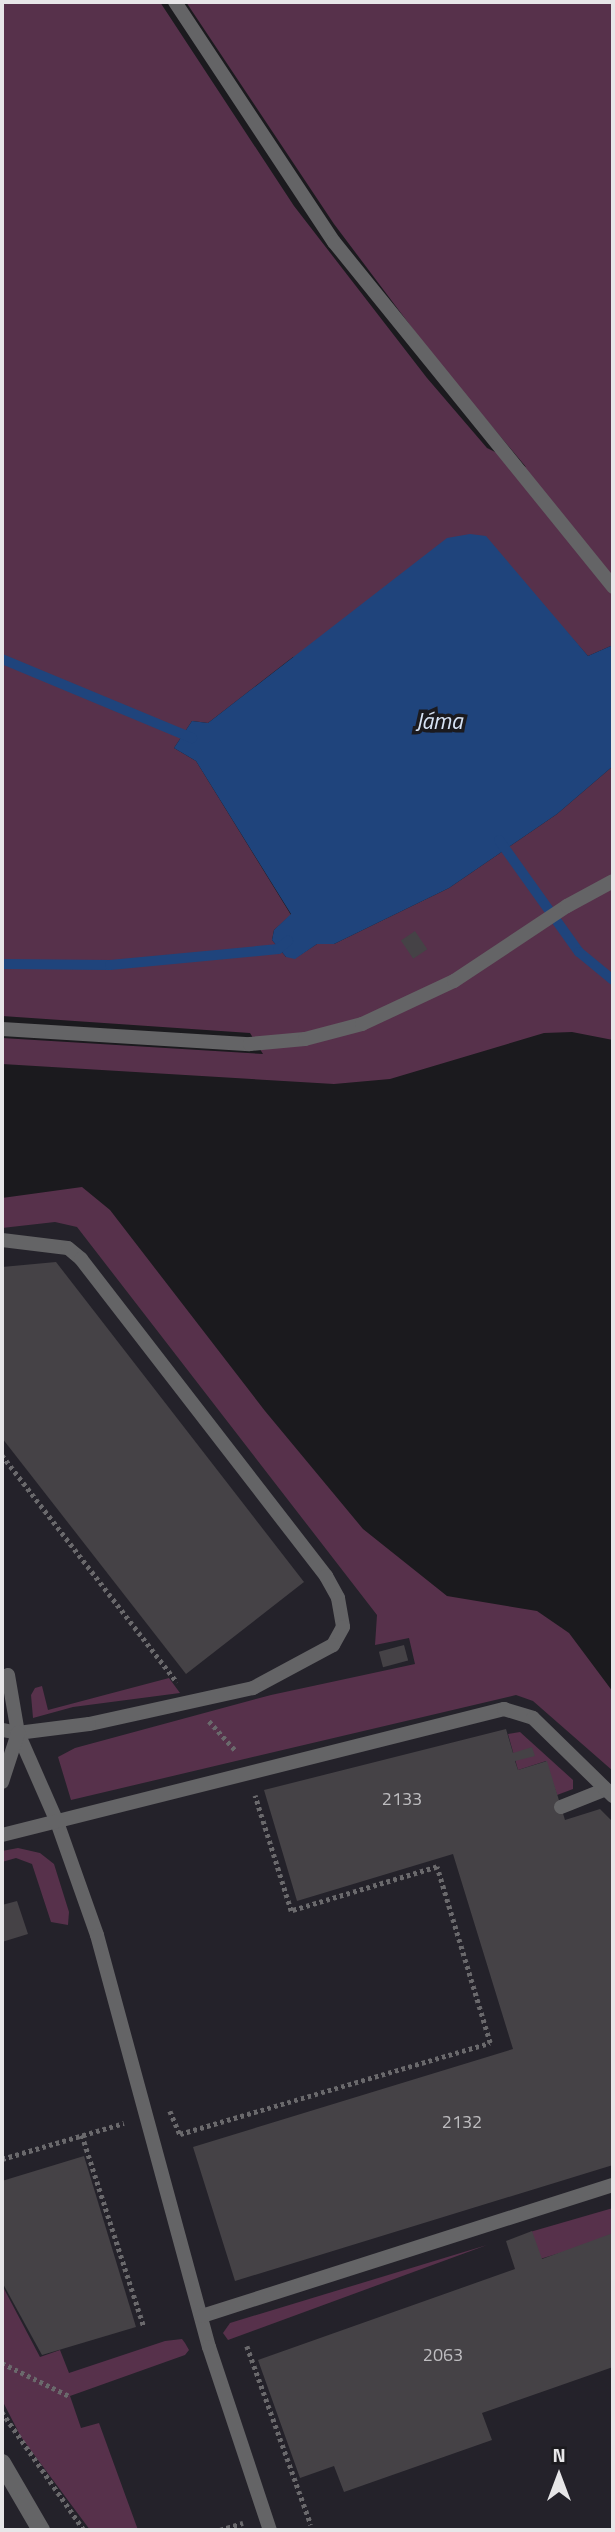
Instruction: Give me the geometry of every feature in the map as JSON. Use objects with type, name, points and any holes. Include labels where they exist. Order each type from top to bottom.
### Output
[{"type":"street","points":[[2,2463],[41,2530]]},
{"type":"lane","points":[[175,2],[334,242],[613,587]]},
{"type":"lane","points":[[2,1029],[250,1044],[305,1039],[362,1024],[454,981],[567,906],[613,881]]},
{"type":"lane","points":[[2,1240],[68,1248],[81,1259],[273,1503],[338,1598],[343,1627],[333,1645],[253,1688],[193,1704],[18,1733],[2,1730]]},
{"type":"lane","points":[[8,1675],[18,1733],[57,1822],[97,1935],[202,2316],[270,2530]]},
{"type":"lane","points":[[2,1835],[504,1709],[533,1718],[610,1793],[561,1807]]},
{"type":"lane","points":[[2,1782],[18,1733]]},
{"type":"lane","points":[[202,2316],[613,2185]]},
{"type":"path","points":[[2,1455],[193,1704],[255,1772]]},
{"type":"path","points":[[2,2159],[173,2110],[180,2134],[490,2043],[437,1867],[292,1911],[254,1791],[242,1794]]},
{"type":"path","points":[[82,2136],[144,2327]]},
{"type":"path","points":[[247,2346],[311,2525]]},
{"type":"path","points":[[2,2363],[69,2396]]},
{"type":"path","points":[[2,2412],[84,2530]]},
{"type":"shaded area","points":[[2,2],[160,2],[294,206],[427,378],[487,448],[526,467],[437,361],[334,224],[186,2],[613,2],[613,645],[588,656],[564,629],[293,657],[208,723],[192,721],[174,748],[196,761],[291,915],[274,930],[272,940],[286,957],[297,957],[317,944],[334,944],[449,888],[557,814],[613,766],[613,1040],[572,1032],[544,1033],[390,1079],[334,1084],[2,1064],[2,1038],[263,1054],[250,1033],[2,1016]]},
{"type":"shaded area","points":[[82,1187],[110,1210],[265,1411],[363,1529],[447,1596],[537,1611],[569,1633],[613,1692],[613,1771],[533,1701],[516,1695],[71,1800],[58,1757],[75,1748],[271,1695],[415,1664],[409,1638],[375,1645],[377,1615],[77,1227],[55,1222],[2,1228],[2,1198]]},
{"type":"shaded area","points":[[82,1196],[442,1661],[561,1627],[613,1692],[613,2530],[2,2530],[2,1212]]},
{"type":"shaded area","points":[[169,1678],[180,1693],[73,1707],[33,1718],[31,1695],[35,1688],[42,1686],[48,1710]]},
{"type":"shaded area","points":[[520,1732],[573,1780],[573,1789],[557,1795],[546,1761],[518,1770],[508,1734]]},
{"type":"shaded area","points":[[18,1848],[40,1853],[54,1864],[69,1912],[68,1925],[51,1922],[32,1864],[16,1858],[2,1862],[2,1851]]},
{"type":"shaded area","points":[[613,2208],[613,2237],[540,2259],[530,2232]]},
{"type":"shaded area","points":[[487,2245],[228,2340],[223,2333],[230,2323]]},
{"type":"shaded area","points":[[2,2285],[40,2357],[60,2350],[69,2373],[165,2341],[182,2339],[189,2350],[185,2355],[70,2396],[81,2428],[99,2423],[138,2530],[90,2530],[21,2437],[2,2400]]},
{"type":"water","name":"Jáma","points":[[470,534],[486,536],[588,656],[613,645],[613,766],[557,814],[449,888],[334,944],[317,944],[295,959],[286,957],[272,940],[274,930],[291,914],[196,761],[174,748],[192,721],[208,723],[447,538]]},
{"type":"building","points":[[415,931],[427,949],[413,959],[401,941]]},
{"type":"building","points":[[56,1262],[304,1582],[186,1674],[2,1438],[2,1267]]},
{"type":"building","points":[[404,1645],[408,1660],[383,1667],[379,1652]]},
{"type":"building","points":[[506,1729],[513,1753],[532,1747],[535,1756],[515,1761],[518,1770],[547,1761],[565,1820],[600,1809],[613,1822],[613,2165],[235,2281],[193,2147],[513,2049],[453,1854],[297,1901],[264,1790]]},
{"type":"building","points":[[17,1901],[28,1934],[2,1942],[2,1905]]},
{"type":"building","points":[[84,2156],[136,2327],[42,2355],[2,2282],[2,2181]]},
{"type":"building","points":[[532,2231],[542,2259],[613,2233],[613,2367],[482,2413],[492,2440],[344,2492],[334,2466],[300,2478],[258,2360],[515,2269],[506,2241]]},
{"type":"waterway","points":[[2,659],[192,738]]},
{"type":"waterway","points":[[499,840],[579,952],[613,980]]},
{"type":"waterway","points":[[2,964],[110,965],[278,949],[288,941]]}]
